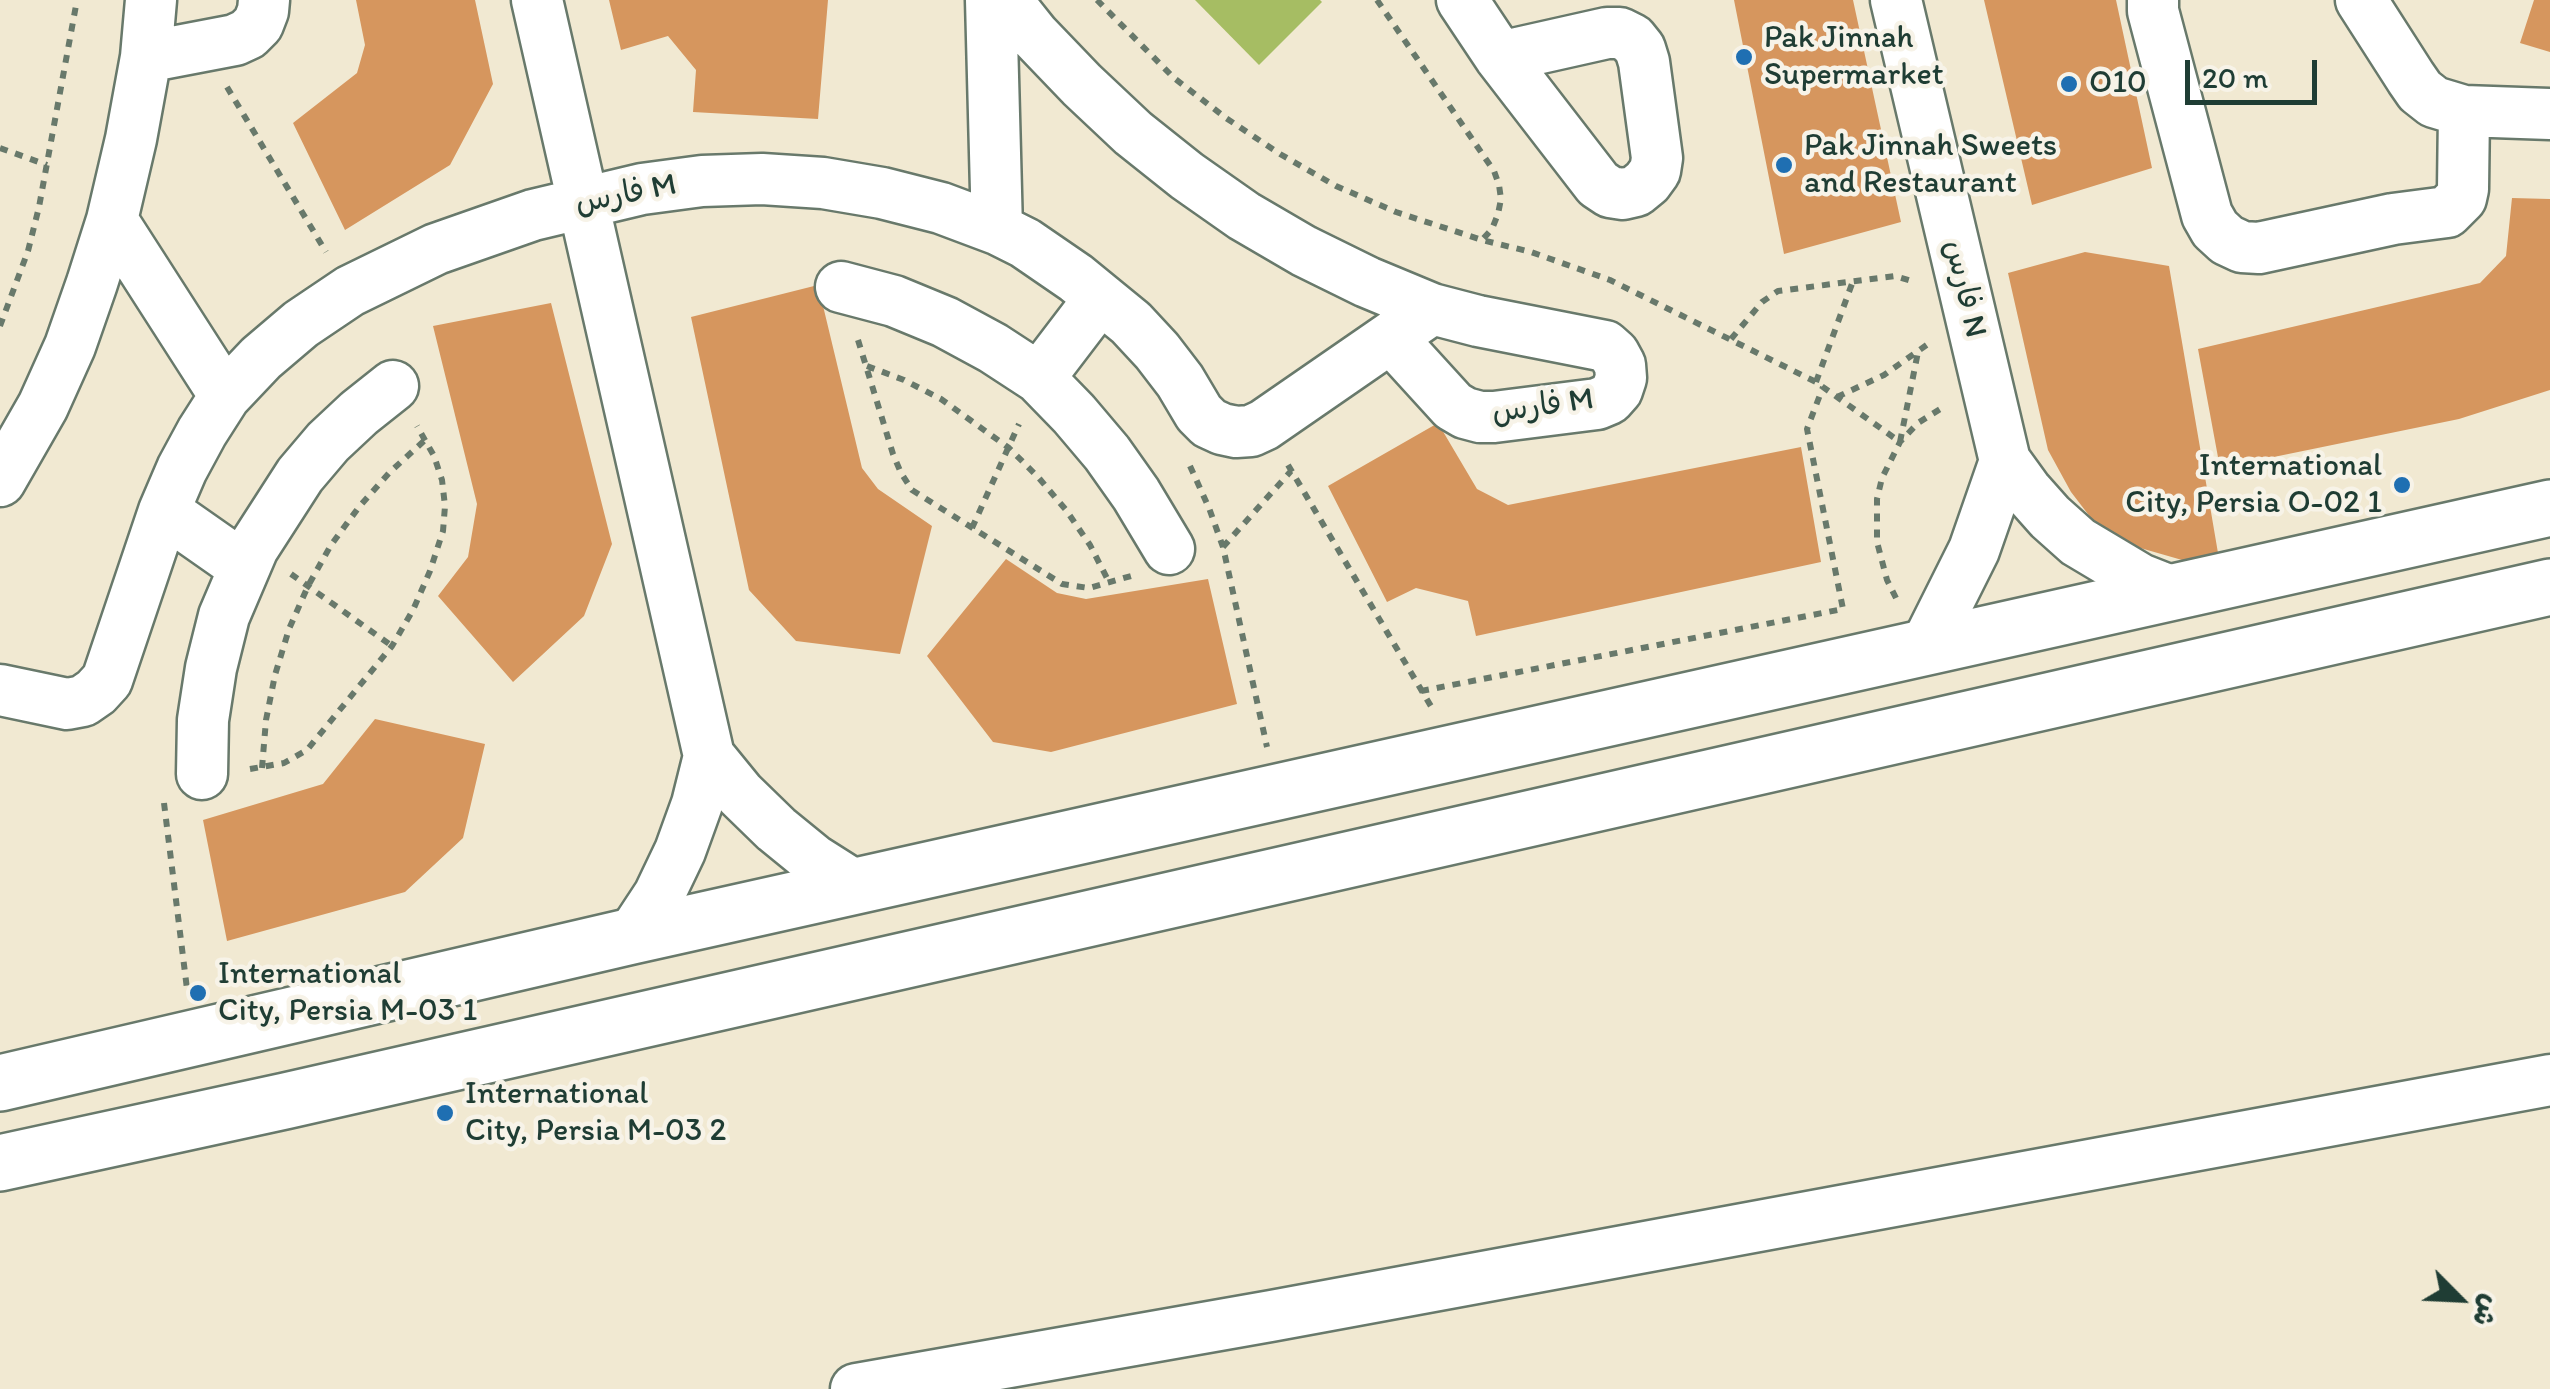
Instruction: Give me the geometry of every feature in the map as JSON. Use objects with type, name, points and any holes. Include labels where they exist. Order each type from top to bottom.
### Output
[{"type":"street","points":[[0,480],[44,406],[70,346],[112,220],[146,57],[151,0]]},
{"type":"street","points":[[146,57],[248,34],[258,24],[264,0]]},
{"type":"street","points":[[537,0],[709,756],[740,794],[776,828],[814,860],[856,886]]},
{"type":"street","points":[[991,0],[998,229]]},
{"type":"street","name":"فارس M","points":[[1006,0],[1034,35],[1133,133],[1244,216],[1367,282],[1432,308],[1605,346],[1614,354],[1621,378],[1617,390],[1597,404],[1480,416],[1452,406],[1391,338]]},
{"type":"street","points":[[1462,0],[1500,57]]},
{"type":"street","name":"فارس N","points":[[1896,0],[2005,462],[2050,518],[2078,542],[2108,562],[2174,592]]},
{"type":"street","points":[[2152,0],[2207,215],[2227,240],[2242,247],[2259,248],[2392,219],[2447,212],[2461,198],[2464,112]]},
{"type":"street","points":[[2360,0],[2420,92],[2434,102],[2464,112],[2550,114]]},
{"type":"street","name":"فارس M","points":[[0,690],[67,704],[83,701],[107,680],[164,511],[188,456],[225,396],[300,324],[350,292],[436,249],[484,230],[642,188],[702,181],[823,184],[941,208],[998,229],[1050,260],[1130,322],[1158,351],[1199,413]]},
{"type":"street","points":[[112,220],[225,396]]},
{"type":"street","points":[[840,286],[894,301],[945,322],[1039,378],[1107,453],[1169,549]]},
{"type":"street","points":[[1039,378],[1100,298]]},
{"type":"street","points":[[1199,413],[1222,430],[1250,431],[1264,426],[1432,308]]},
{"type":"street","points":[[202,774],[203,720],[211,668],[224,616],[248,557],[300,475],[328,442],[394,386]]},
{"type":"street","points":[[1929,641],[1974,550],[2005,462]]},
{"type":"street","points":[[0,1083],[632,936],[1458,752],[1929,641],[2174,592],[2550,508]]},
{"type":"street","points":[[164,511],[248,557]]},
{"type":"street","points":[[0,1162],[338,1089],[2550,587]]},
{"type":"street","points":[[632,936],[659,895],[680,851],[709,756]]},
{"type":"street","points":[[856,1389],[2550,1080]]},
{"type":"path","points":[[0,326],[28,252],[77,0]]},
{"type":"path","points":[[1097,0],[1174,78],[1226,118],[1336,186],[1396,212],[1610,280],[1820,385],[1900,442]]},
{"type":"path","points":[[1377,0],[1494,170],[1501,200],[1492,228],[1482,240]]},
{"type":"path","points":[[203,46],[350,292]]},
{"type":"path","points":[[0,148],[46,165]]},
{"type":"path","points":[[1731,339],[1769,296],[1788,290],[1895,276],[1914,282],[1921,290]]},
{"type":"path","points":[[1422,691],[1843,609],[1807,430],[1853,281]]},
{"type":"path","points":[[840,286],[897,464],[912,490],[1062,584],[1089,588],[1178,564],[1169,549]]},
{"type":"path","points":[[1838,397],[1884,374],[1933,340],[1936,356]]},
{"type":"path","points":[[1900,442],[1918,352]]},
{"type":"path","points":[[866,365],[941,400],[1009,448],[1066,510],[1109,582]]},
{"type":"path","points":[[972,528],[1039,378]]},
{"type":"path","points":[[193,1037],[164,802],[202,798],[202,774],[284,763],[307,750],[392,646],[413,610],[443,531],[445,506],[442,480],[425,440],[394,386]]},
{"type":"path","points":[[1929,641],[1887,580],[1877,542],[1877,499],[1889,460],[1918,424],[1963,397],[1988,391]]},
{"type":"path","points":[[1199,413],[1172,432],[1198,482],[1223,547],[1276,792]]},
{"type":"path","points":[[1264,426],[1458,752]]},
{"type":"path","points":[[262,768],[275,674],[288,629],[308,586],[358,506],[425,440]]},
{"type":"path","points":[[1223,547],[1292,471]]},
{"type":"path","points":[[248,557],[308,586],[392,646]]},
{"type":"green space","points":[[1195,0],[1320,0],[1322,2],[1259,65]]},
{"type":"building","points":[[356,0],[475,0],[493,84],[450,165],[345,230],[293,123],[357,73],[365,45]]},
{"type":"building","points":[[609,0],[828,0],[818,119],[693,112],[696,70],[668,36],[621,50]]},
{"type":"building","points":[[1734,0],[1853,0],[1901,222],[1784,254]]},
{"type":"building","name":"O10","points":[[1984,0],[2116,0],[2152,168],[2032,205]]},
{"type":"building","points":[[2534,0],[2550,0],[2550,52],[2520,43]]},
{"type":"building","points":[[2512,198],[2550,199],[2550,390],[2459,419],[2220,468],[2198,349],[2480,283],[2506,256]]},
{"type":"building","points":[[2085,252],[2169,266],[2218,553],[2189,562],[2123,543],[2091,518],[2071,492],[2048,450],[2008,273]]},
{"type":"building","points":[[818,285],[862,468],[878,489],[932,526],[900,654],[796,641],[749,590],[691,317]]},
{"type":"building","points":[[551,303],[612,544],[584,616],[513,682],[438,596],[468,557],[477,504],[433,326]]},
{"type":"building","points":[[1438,423],[1477,489],[1508,505],[1801,447],[1821,562],[1476,636],[1468,601],[1416,588],[1387,602],[1328,486]]},
{"type":"building","points":[[1006,559],[1057,593],[1086,599],[1208,579],[1237,704],[1051,752],[993,742],[927,656]]},
{"type":"building","points":[[375,719],[485,744],[463,838],[405,892],[227,941],[203,820],[323,784]]},
{"type":"place","name":"Pak Jinnah Supermarket","points":[[1744,57]]},
{"type":"place","name":"O10","points":[[2069,84]]},
{"type":"place","name":"Pak Jinnah Sweets and Restaurant","points":[[1784,165]]},
{"type":"place","name":"International City, Persia O-02 1","points":[[2402,485]]},
{"type":"place","name":"International City, Persia M-03 1","points":[[198,993]]},
{"type":"place","name":"International City, Persia M-03 2","points":[[445,1113]]}]
